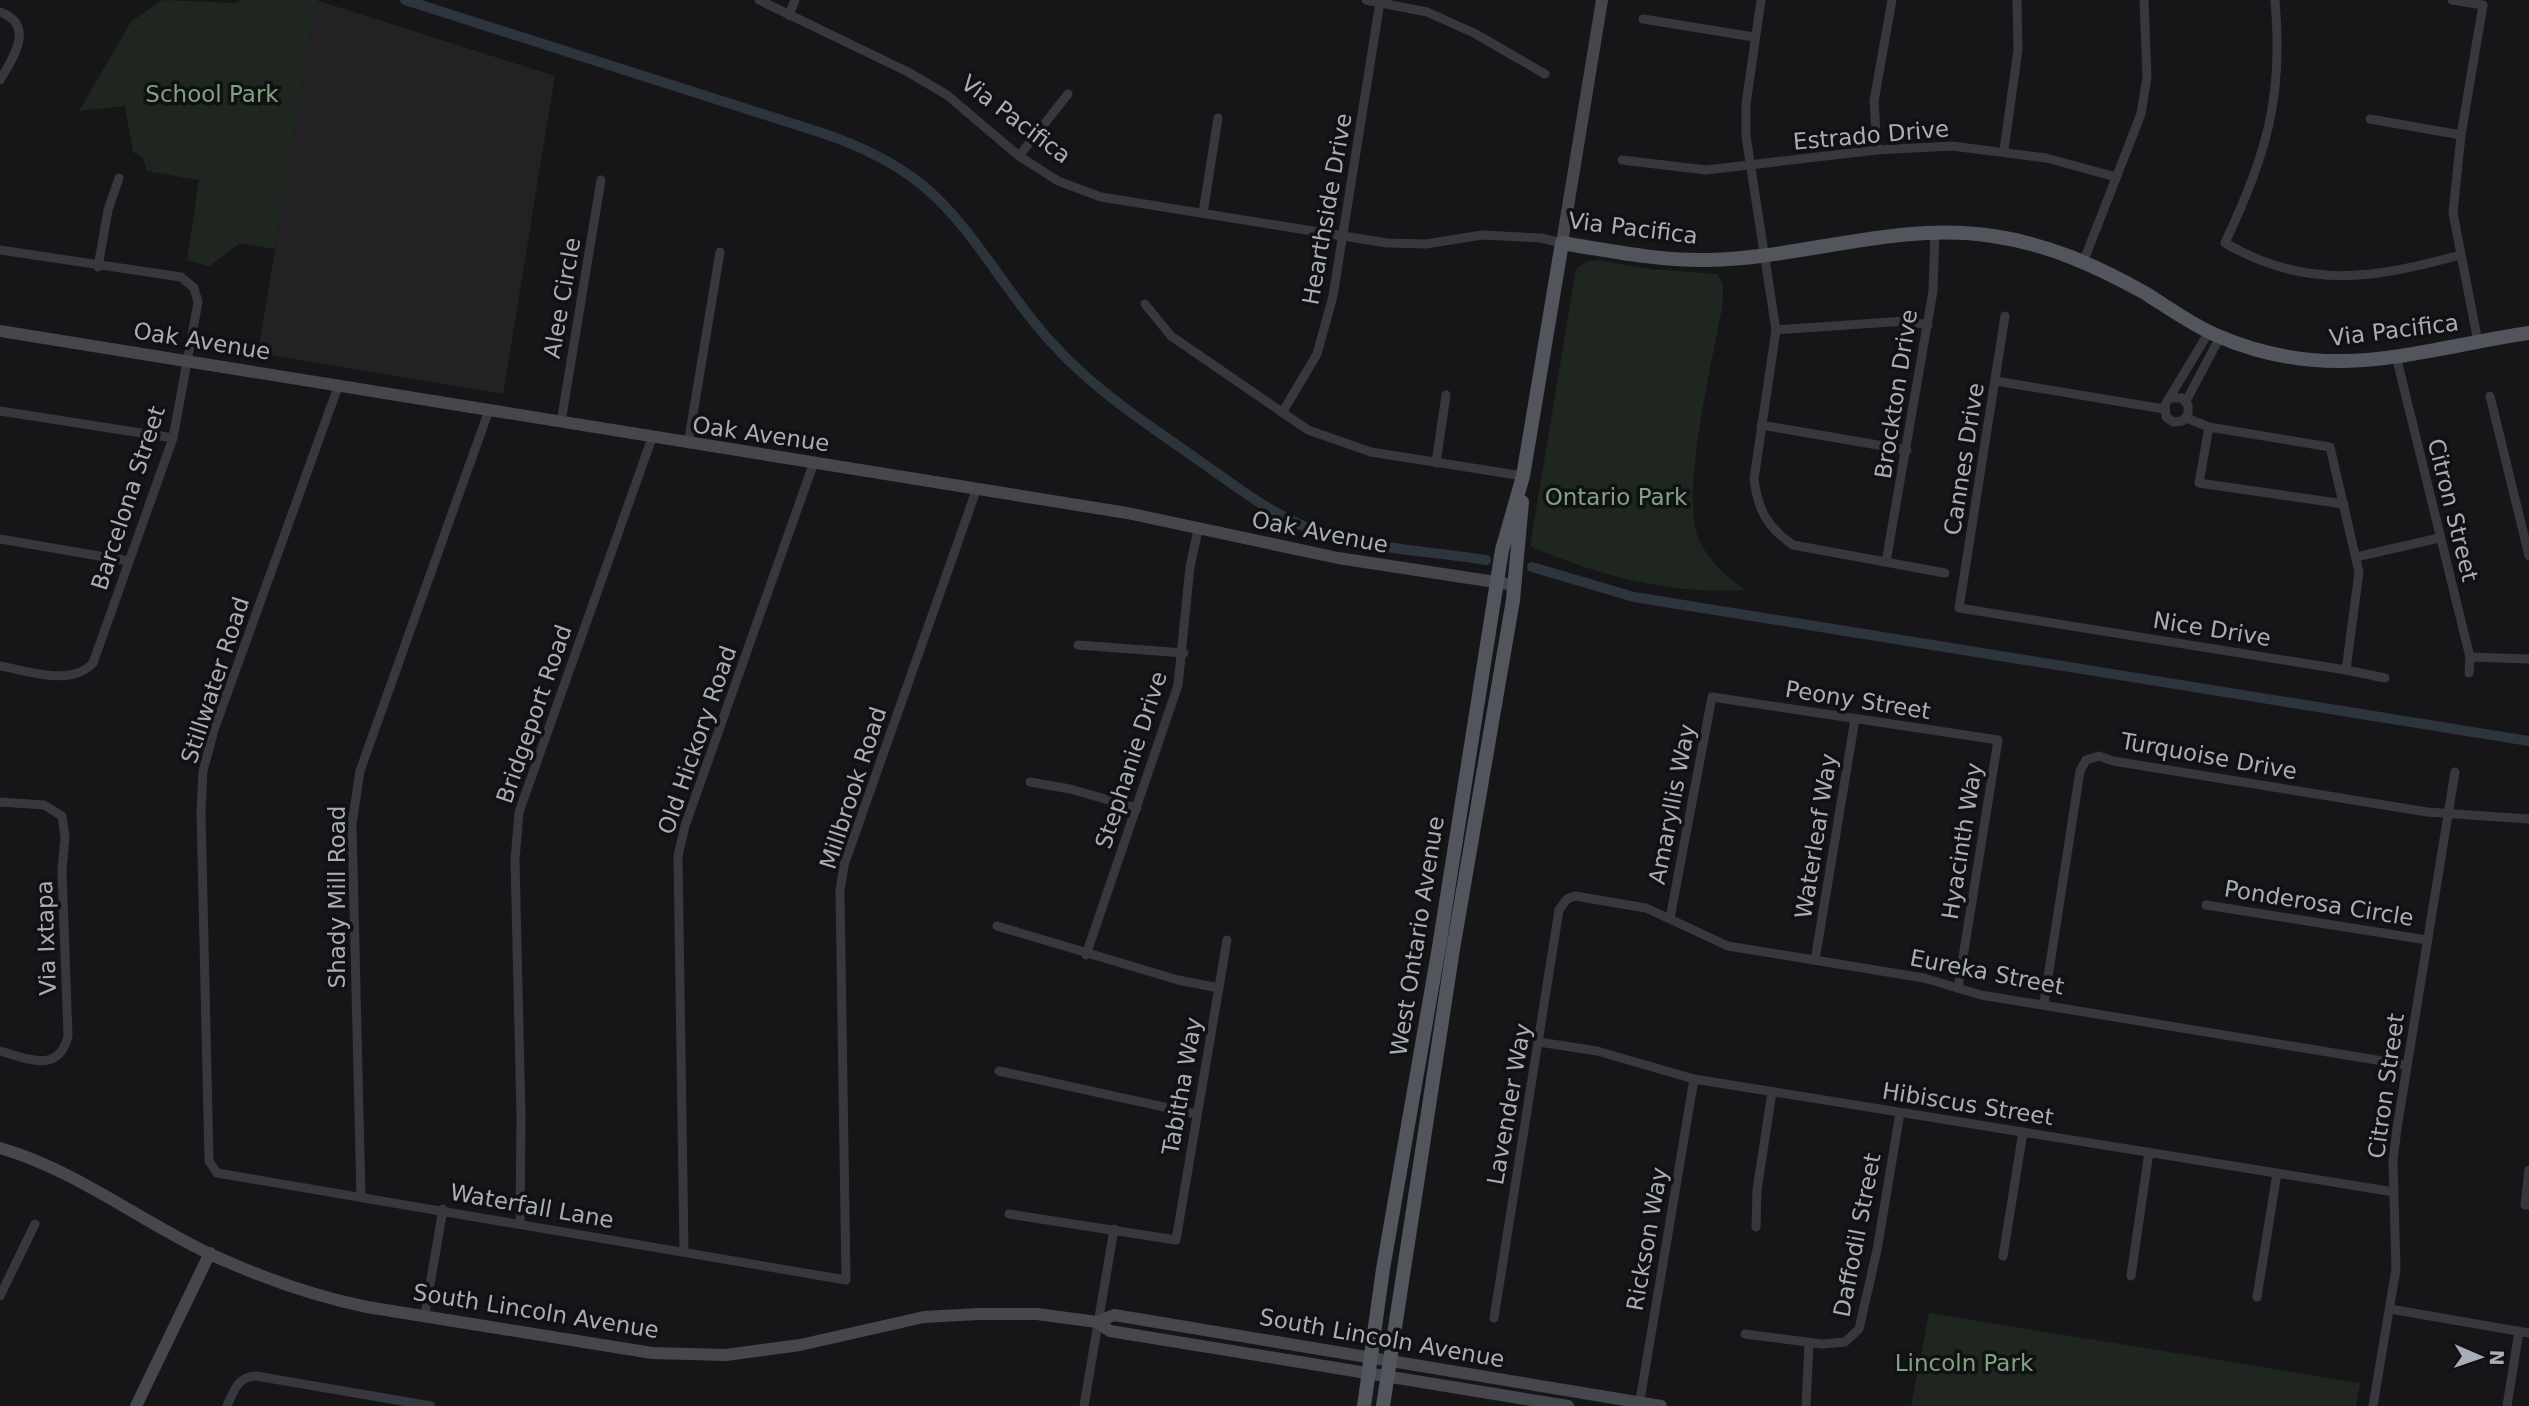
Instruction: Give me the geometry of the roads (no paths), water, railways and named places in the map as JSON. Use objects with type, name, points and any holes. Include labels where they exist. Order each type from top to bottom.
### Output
[{"type":"main road","name":"West Ontario Avenue","points":[[1382,1406],[1453,949],[1515,585],[1523,476],[1602,0]]},
{"type":"main road","name":"Via Pacifica","points":[[1562,243],[1642,256],[1710,260],[1935,232],[1993,236],[2036,245],[2084,260],[2215,335],[2266,353],[2321,362],[2368,361],[2529,333]]},
{"type":"main road","name":"Oak Avenue","points":[[0,331],[1127,513],[1338,558],[1515,585]]},
{"type":"main road","name":"West Ontario Avenue","points":[[1364,1406],[1496,582],[1523,476]]},
{"type":"main road","name":"South Lincoln Avenue","points":[[0,1148],[77,1180],[210,1254],[323,1298],[652,1353],[726,1355],[800,1345],[924,1317],[1037,1314],[1097,1322],[1110,1331],[1368,1373],[1388,1369],[1661,1406]]},
{"type":"main road","points":[[136,1406],[210,1254]]},
{"type":"main road","name":"South Lincoln Avenue","points":[[1097,1322],[1114,1315],[1370,1358],[1388,1369],[1569,1406]]},
{"type":"street","name":"Via Pacifica","points":[[759,0],[908,72],[947,95],[1019,156],[1058,181],[1101,197],[1387,243],[1426,244],[1482,235],[1541,238],[1562,243]]},
{"type":"street","points":[[789,15],[795,0]]},
{"type":"street","points":[[1366,0],[1427,12],[1474,33],[1545,74]]},
{"type":"street","points":[[1760,0],[1746,104],[1746,136],[1776,330],[1754,479],[1756,501],[1775,533],[1793,545],[1945,573]]},
{"type":"street","points":[[1877,150],[1874,101],[1892,0]]},
{"type":"street","points":[[2004,150],[2018,50],[2017,0]]},
{"type":"street","points":[[2084,260],[2133,140],[2145,89],[2144,0]]},
{"type":"street","points":[[2275,0],[2278,82],[2273,117],[2256,174],[2225,243],[2273,267],[2314,275],[2381,273],[2460,255]]},
{"type":"street","points":[[2452,0],[2483,5],[2461,135],[2453,213],[2478,342]]},
{"type":"street","name":"Hearthside Drive","points":[[1282,412],[1317,354],[1333,296],[1380,2]]},
{"type":"street","points":[[0,12],[13,19],[20,34],[17,50],[0,80]]},
{"type":"street","points":[[1643,19],[1754,37]]},
{"type":"street","points":[[1019,156],[1068,94]]},
{"type":"street","points":[[1203,213],[1218,117]]},
{"type":"street","points":[[2370,118],[2461,135]]},
{"type":"street","name":"Estrado Drive","points":[[1622,160],[1706,170],[1877,150],[1952,146],[2004,150],[2116,177]]},
{"type":"street","points":[[0,250],[98,267],[108,210],[119,178]]},
{"type":"street","name":"Alee Circle","points":[[561,422],[601,180]]},
{"type":"street","name":"Brockton Drive","points":[[1886,562],[1928,325],[1933,291],[1935,232]]},
{"type":"street","points":[[688,444],[720,252]]},
{"type":"street","name":"Barcelona Street","points":[[0,666],[71,677],[83,674],[93,663],[173,438],[198,302],[194,288],[181,277],[98,267]]},
{"type":"street","points":[[1145,304],[1171,335],[1308,430],[1343,444],[1436,463],[1523,476]]},
{"type":"street","name":"Cannes Drive","points":[[1959,608],[2005,316]]},
{"type":"street","points":[[1776,330],[1882,322],[1928,325]]},
{"type":"street","points":[[2215,335],[2170,398],[2164,409],[2166,417],[2174,422],[2186,418],[2209,426],[2330,447],[2360,583],[2346,670]]},
{"type":"street","points":[[2186,418],[2189,410],[2186,401],[2215,335]]},
{"type":"street","name":"Citron Street","points":[[2396,356],[2470,657],[2469,673]]},
{"type":"street","points":[[1996,381],[2164,409]]},
{"type":"street","name":"Stillwater Road","points":[[212,1168],[209,1161],[207,1078],[201,812],[203,771],[214,730],[339,384]]},
{"type":"street","points":[[1436,463],[1446,395]]},
{"type":"street","points":[[2490,396],[2528,543],[2529,556]]},
{"type":"street","points":[[2170,398],[2178,397],[2186,401]]},
{"type":"street","name":"Shady Mill Road","points":[[361,1197],[352,824],[360,771],[489,410]]},
{"type":"street","points":[[0,411],[173,438]]},
{"type":"street","points":[[1761,425],[1907,450]]},
{"type":"street","points":[[2209,426],[2199,483],[2344,504]]},
{"type":"street","name":"Bridgeport Road","points":[[520,1224],[521,1115],[514,860],[519,812],[652,438]]},
{"type":"street","name":"Old Hickory Road","points":[[684,1251],[678,856],[685,827],[814,462]]},
{"type":"street","name":"Millbrook Road","points":[[846,1280],[840,891],[844,865],[977,488]]},
{"type":"street","name":"Stephanie Drive","points":[[1086,955],[1169,716],[1184,653],[1187,591],[1198,530]]},
{"type":"street","points":[[2356,557],[2439,538]]},
{"type":"street","points":[[0,539],[128,561]]},
{"type":"street","name":"Nice Drive","points":[[1959,608],[2385,678]]},
{"type":"street","points":[[1078,645],[1184,653]]},
{"type":"street","points":[[2470,657],[2529,659]]},
{"type":"street","name":"Peony Street","points":[[1712,697],[1998,740]]},
{"type":"street","name":"Amaryllis Way","points":[[1670,918],[1712,697]]},
{"type":"street","name":"Waterleaf Way","points":[[1815,960],[1855,719]]},
{"type":"street","name":"Hyacinth Way","points":[[1958,989],[1998,740]]},
{"type":"street","name":"Turquoise Drive","points":[[2044,1003],[2080,771],[2086,760],[2099,756],[2127,764],[2448,813],[2529,819]]},
{"type":"street","name":"Citron Street","points":[[2373,1406],[2396,1269],[2393,1161],[2455,772]]},
{"type":"street","points":[[1030,782],[1070,789],[1137,808]]},
{"type":"street","name":"Via Ixtapa","points":[[0,802],[44,805],[62,816],[65,837],[62,870],[68,1036],[65,1048],[59,1056],[47,1061],[0,1051]]},
{"type":"street","name":"Eureka Street","points":[[1567,899],[1575,896],[1646,908],[1728,946],[1924,978],[1958,989],[2407,1065]]},
{"type":"street","name":"Lavender Way","points":[[1494,1318],[1559,910],[1567,899]]},
{"type":"street","name":"Ponderosa Circle","points":[[2206,905],[2427,940]]},
{"type":"street","points":[[997,926],[1086,955],[1178,980],[1219,988]]},
{"type":"street","name":"Tabitha Way","points":[[1114,1229],[1177,1240],[1227,940]]},
{"type":"street","name":"Hibiscus Street","points":[[1539,1042],[1597,1051],[1694,1079],[1772,1093],[2394,1192]]},
{"type":"street","points":[[999,1071],[1196,1114]]},
{"type":"street","name":"Rickson Way","points":[[1639,1404],[1694,1079]]},
{"type":"street","points":[[1756,1227],[1757,1190],[1772,1093]]},
{"type":"street","name":"Daffodil Street","points":[[1745,1334],[1809,1344],[1845,1342],[1859,1329],[1877,1250],[1900,1113]]},
{"type":"street","points":[[2003,1256],[2023,1132]]},
{"type":"street","points":[[2131,1276],[2149,1152]]},
{"type":"street","name":"Waterfall Lane","points":[[212,1168],[217,1173],[443,1209],[846,1280]]},
{"type":"street","points":[[2527,1205],[2529,1170]]},
{"type":"street","points":[[2257,1297],[2277,1173]]},
{"type":"street","points":[[425,1314],[443,1209]]},
{"type":"street","points":[[1009,1214],[1114,1229],[1084,1406]]},
{"type":"street","points":[[0,1296],[35,1224]]},
{"type":"street","points":[[2390,1309],[2524,1332],[2507,1406]]},
{"type":"street","points":[[1806,1406],[1809,1344]]},
{"type":"street","points":[[227,1406],[237,1383],[243,1378],[256,1376],[431,1406]]},
{"type":"waterway","points":[[405,0],[822,133],[874,154],[910,175],[940,201],[973,240],[1035,324],[1086,377],[1142,421],[1255,500],[1299,524],[1334,536],[1377,545],[1486,560]]},
{"type":"waterway","points":[[1532,567],[1634,597],[2529,741]]},
{"type":"park label","name":"School Park","points":[[212,94]]},
{"type":"park label","name":"Ontario Park","points":[[1616,497]]},
{"type":"park label","name":"Lincoln Park","points":[[1964,1363]]}]
